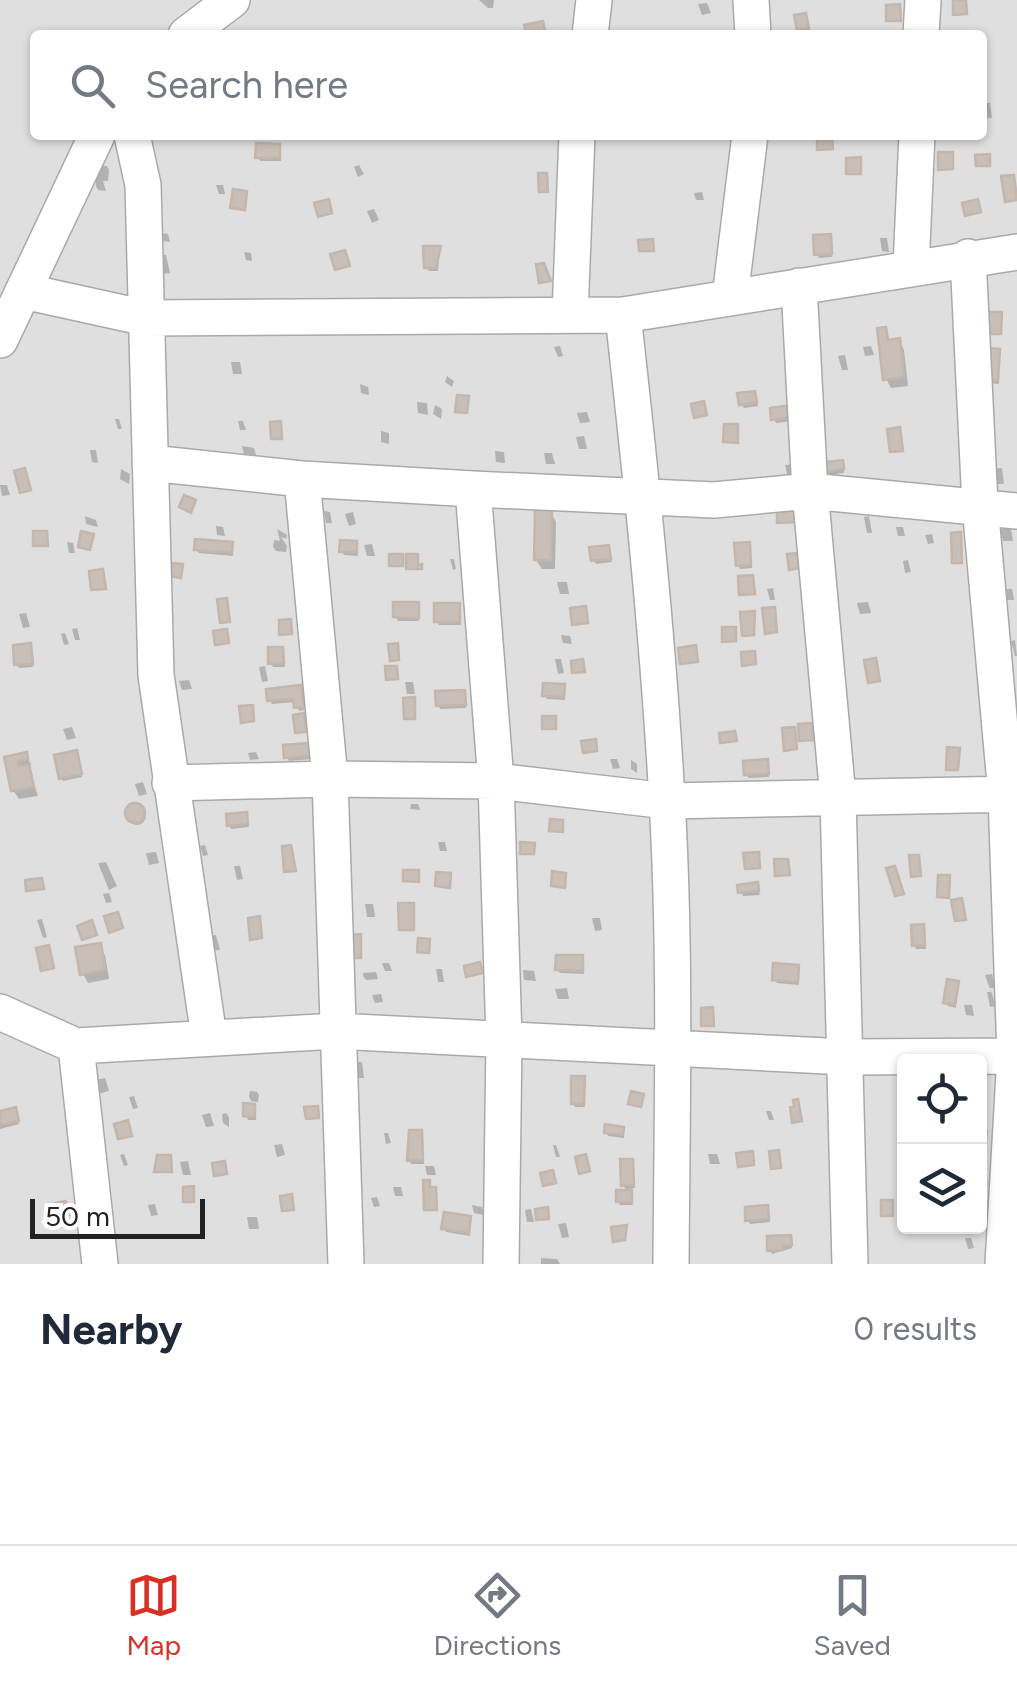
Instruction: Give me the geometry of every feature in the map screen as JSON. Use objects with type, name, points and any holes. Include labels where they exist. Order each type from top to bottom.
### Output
[{"type":"street","points":[[193,30],[232,0]]},
{"type":"street","points":[[591,30],[594,0]]},
{"type":"street","points":[[752,0],[753,30]]},
{"type":"street","points":[[921,30],[922,0]]},
{"type":"street","points":[[0,340],[95,140]]},
{"type":"street","points":[[133,140],[144,185],[156,674],[209,1037]]},
{"type":"street","points":[[570,316],[577,140]]},
{"type":"street","points":[[730,297],[749,140]]},
{"type":"street","points":[[911,267],[916,140]]},
{"type":"street","points":[[22,290],[146,318],[623,315],[1017,252]]},
{"type":"street","points":[[968,257],[980,505],[1012,795],[1016,1056],[1003,1264]]},
{"type":"street","points":[[800,286],[810,491],[838,797],[850,1264]]},
{"type":"street","points":[[623,315],[643,494],[668,801],[672,1264]]},
{"type":"street","points":[[150,463],[302,480],[714,500],[810,491],[1017,511]]},
{"type":"street","points":[[302,480],[330,779],[346,1264]]},
{"type":"street","points":[[472,489],[496,782],[504,1039],[502,1264]]},
{"type":"street","points":[[170,783],[330,779],[496,782],[668,801],[1012,795]]},
{"type":"street","points":[[0,1012],[76,1046],[336,1030],[846,1056],[1016,1056]]},
{"type":"street","points":[[76,1046],[100,1264]]},
{"type":"shaded area","points":[[0,0],[1017,0],[1017,1264],[0,1264]]},
{"type":"building","points":[[953,0],[966,0],[967,14],[953,15]]},
{"type":"building","points":[[900,4],[901,21],[886,21],[886,5]]},
{"type":"building","points":[[806,13],[809,29],[797,30],[794,15]]},
{"type":"building","points":[[543,21],[545,30],[526,30],[524,25]]},
{"type":"building","points":[[817,140],[832,140],[833,149],[817,150]]},
{"type":"building","points":[[256,143],[280,144],[280,158],[255,158]]},
{"type":"building","points":[[938,152],[953,152],[953,169],[938,170]]},
{"type":"building","points":[[990,154],[990,166],[976,166],[975,155]]},
{"type":"building","points":[[861,157],[861,174],[846,174],[846,158]]},
{"type":"building","points":[[538,173],[547,173],[548,192],[539,192]]},
{"type":"building","points":[[1014,175],[1017,200],[1005,202],[1001,176]]},
{"type":"building","points":[[233,189],[247,191],[245,210],[230,208]]},
{"type":"building","points":[[329,199],[332,213],[318,217],[314,203]]},
{"type":"building","points":[[978,199],[981,212],[965,216],[962,203]]},
{"type":"building","points":[[831,234],[832,254],[814,255],[813,235]]},
{"type":"building","points":[[653,239],[654,251],[639,251],[638,240]]},
{"type":"building","points":[[423,246],[441,246],[436,268],[424,268]]},
{"type":"building","points":[[345,250],[350,266],[335,270],[330,254]]},
{"type":"building","points":[[544,263],[551,281],[539,283],[536,264]]},
{"type":"building","points":[[989,312],[1002,312],[1001,334],[989,334]]},
{"type":"building","points":[[886,327],[888,340],[900,338],[904,377],[883,380],[877,328]]},
{"type":"building","points":[[987,348],[1000,349],[998,381],[984,380]]},
{"type":"building","points":[[755,391],[757,402],[739,405],[737,393]]},
{"type":"building","points":[[457,395],[469,396],[467,413],[455,412]]},
{"type":"building","points":[[704,401],[707,415],[694,418],[691,404]]},
{"type":"building","points":[[791,405],[793,417],[771,420],[770,408]]},
{"type":"building","points":[[281,421],[282,439],[271,439],[270,422]]},
{"type":"building","points":[[724,424],[738,424],[738,443],[723,442]]},
{"type":"building","points":[[900,427],[903,451],[890,452],[887,429]]},
{"type":"building","points":[[843,460],[844,469],[825,472],[824,462]]},
{"type":"building","points":[[25,468],[31,490],[20,493],[14,471]]},
{"type":"building","points":[[184,495],[196,500],[191,513],[179,507]]},
{"type":"building","points":[[535,510],[552,510],[551,560],[534,560]]},
{"type":"building","points":[[796,510],[797,522],[777,523],[777,511]]},
{"type":"building","points":[[33,531],[47,531],[48,546],[33,546]]},
{"type":"building","points":[[81,531],[94,534],[90,550],[78,547]]},
{"type":"building","points":[[961,532],[962,563],[952,563],[951,533]]},
{"type":"building","points":[[195,539],[233,542],[232,553],[194,550]]},
{"type":"building","points":[[340,540],[357,541],[357,552],[339,552]]},
{"type":"building","points":[[750,542],[751,565],[736,566],[734,543]]},
{"type":"building","points":[[609,545],[611,559],[591,561],[589,547]]},
{"type":"building","points":[[798,553],[800,568],[789,570],[787,554]]},
{"type":"building","points":[[389,554],[403,554],[403,566],[389,566]]},
{"type":"building","points":[[406,554],[418,554],[422,569],[406,569]]},
{"type":"building","points":[[170,563],[183,564],[181,578],[169,576]]},
{"type":"building","points":[[103,569],[106,589],[91,590],[89,571]]},
{"type":"building","points":[[753,575],[755,594],[739,595],[738,576]]},
{"type":"building","points":[[227,598],[230,622],[220,623],[217,599]]},
{"type":"building","points":[[393,602],[419,602],[419,618],[393,617]]},
{"type":"building","points":[[434,603],[460,603],[460,622],[434,622]]},
{"type":"building","points":[[586,606],[588,623],[572,625],[570,608]]},
{"type":"building","points":[[775,607],[777,632],[765,634],[762,608]]},
{"type":"building","points":[[755,611],[754,635],[742,636],[740,612]]},
{"type":"building","points":[[291,619],[292,634],[279,635],[279,620]]},
{"type":"building","points":[[722,627],[736,627],[736,641],[722,642]]},
{"type":"building","points":[[227,629],[229,643],[215,645],[213,631]]},
{"type":"building","points":[[31,643],[33,664],[14,665],[13,645]]},
{"type":"building","points":[[398,643],[399,660],[390,661],[388,644]]},
{"type":"building","points":[[696,645],[698,662],[680,664],[678,648]]},
{"type":"building","points":[[268,647],[283,647],[284,663],[268,664]]},
{"type":"building","points":[[755,651],[756,664],[742,666],[741,652]]},
{"type":"building","points":[[876,658],[880,681],[868,683],[864,660]]},
{"type":"building","points":[[583,659],[585,672],[572,673],[571,661]]},
{"type":"building","points":[[385,666],[397,666],[398,679],[386,680]]},
{"type":"building","points":[[543,683],[565,684],[564,697],[542,696]]},
{"type":"building","points":[[301,685],[304,707],[294,708],[293,699],[267,701],[266,689]]},
{"type":"building","points":[[465,690],[466,705],[436,706],[435,691]]},
{"type":"building","points":[[415,697],[415,719],[404,719],[403,698]]},
{"type":"building","points":[[253,705],[254,721],[241,723],[239,706]]},
{"type":"building","points":[[304,713],[306,732],[295,733],[293,715]]},
{"type":"building","points":[[542,716],[556,716],[556,729],[542,729]]},
{"type":"building","points":[[812,723],[813,740],[799,741],[798,724]]},
{"type":"building","points":[[795,727],[797,749],[784,751],[782,728]]},
{"type":"building","points":[[735,731],[737,741],[720,743],[719,733]]},
{"type":"building","points":[[596,739],[597,751],[583,753],[581,741]]},
{"type":"building","points":[[309,743],[310,756],[284,758],[283,745]]},
{"type":"building","points":[[947,747],[960,748],[958,770],[946,770]]},
{"type":"building","points":[[77,750],[82,774],[59,779],[54,755]]},
{"type":"building","points":[[27,752],[28,759],[18,761],[19,766],[29,764],[34,787],[11,791],[4,757]]},
{"type":"building","points":[[768,759],[769,774],[744,775],[743,761]]},
{"type":"building","points":[[131,803],[139,803],[145,813],[139,823],[131,823],[125,817],[125,809]]},
{"type":"building","points":[[247,812],[248,824],[227,826],[226,814]]},
{"type":"building","points":[[550,819],[563,820],[563,832],[549,831]]},
{"type":"building","points":[[520,842],[535,843],[534,854],[520,854]]},
{"type":"building","points":[[291,845],[296,871],[284,872],[282,846]]},
{"type":"building","points":[[759,852],[760,868],[745,869],[743,853]]},
{"type":"building","points":[[909,855],[919,855],[921,876],[911,877]]},
{"type":"building","points":[[774,859],[788,859],[790,875],[775,876]]},
{"type":"building","points":[[895,866],[904,894],[895,896],[886,868]]},
{"type":"building","points":[[403,870],[419,870],[419,882],[403,881]]},
{"type":"building","points":[[552,871],[566,873],[565,888],[551,886]]},
{"type":"building","points":[[436,872],[451,873],[450,888],[435,886]]},
{"type":"building","points":[[938,875],[950,875],[949,898],[937,897]]},
{"type":"building","points":[[42,878],[44,889],[26,891],[25,880]]},
{"type":"building","points":[[758,882],[759,891],[738,893],[737,885]]},
{"type":"building","points":[[962,898],[966,920],[955,921],[951,900]]},
{"type":"building","points":[[398,903],[414,903],[414,930],[399,930]]},
{"type":"building","points":[[118,912],[123,928],[109,933],[104,916]]},
{"type":"building","points":[[260,916],[262,938],[250,940],[248,918]]},
{"type":"building","points":[[92,920],[97,935],[82,940],[77,926]]},
{"type":"building","points":[[924,924],[925,945],[912,946],[911,925]]},
{"type":"building","points":[[361,934],[361,958],[348,958],[348,935]]},
{"type":"building","points":[[418,938],[430,939],[429,953],[417,952]]},
{"type":"building","points":[[101,943],[105,970],[80,975],[75,947]]},
{"type":"building","points":[[49,945],[54,968],[41,971],[36,948]]},
{"type":"building","points":[[556,955],[583,955],[583,971],[555,970]]},
{"type":"building","points":[[480,962],[483,973],[466,977],[464,966]]},
{"type":"building","points":[[773,963],[799,965],[798,982],[772,980]]},
{"type":"building","points":[[947,979],[959,981],[955,1005],[943,1003]]},
{"type":"building","points":[[713,1007],[714,1026],[701,1026],[701,1008]]},
{"type":"building","points":[[571,1076],[585,1076],[584,1104],[571,1104]]},
{"type":"building","points":[[631,1091],[644,1094],[641,1107],[628,1104]]},
{"type":"building","points":[[798,1099],[802,1121],[792,1123],[790,1107]]},
{"type":"building","points":[[243,1103],[255,1104],[255,1117],[243,1116]]},
{"type":"building","points":[[318,1106],[319,1118],[306,1119],[304,1107]]},
{"type":"building","points":[[16,1107],[19,1121],[0,1125],[0,1111]]},
{"type":"building","points":[[128,1120],[132,1136],[118,1139],[114,1124]]},
{"type":"building","points":[[605,1124],[624,1127],[623,1135],[604,1133]]},
{"type":"building","points":[[409,1130],[422,1130],[423,1160],[407,1161]]},
{"type":"building","points":[[779,1150],[781,1168],[771,1169],[769,1151]]},
{"type":"building","points":[[753,1151],[754,1165],[738,1167],[736,1153]]},
{"type":"building","points":[[586,1154],[590,1171],[579,1174],[575,1157]]},
{"type":"building","points":[[157,1155],[171,1155],[172,1172],[154,1172]]},
{"type":"building","points":[[620,1159],[633,1159],[634,1185],[621,1186]]},
{"type":"building","points":[[225,1161],[227,1174],[214,1176],[212,1163]]},
{"type":"building","points":[[553,1170],[556,1183],[543,1186],[540,1173]]},
{"type":"building","points":[[423,1180],[430,1180],[430,1187],[436,1187],[437,1210],[424,1210]]},
{"type":"building","points":[[194,1186],[194,1202],[183,1202],[183,1187]]},
{"type":"building","points":[[616,1190],[632,1190],[632,1202],[616,1202]]},
{"type":"building","points":[[292,1194],[294,1210],[282,1211],[280,1196]]},
{"type":"building","points":[[881,1200],[893,1200],[893,1216],[881,1216]]},
{"type":"building","points":[[66,1201],[69,1215],[53,1218],[51,1204]]},
{"type":"building","points":[[768,1205],[769,1219],[745,1221],[745,1207]]},
{"type":"building","points":[[548,1207],[549,1219],[536,1220],[535,1209]]},
{"type":"building","points":[[444,1212],[471,1216],[469,1233],[441,1229]]},
{"type":"building","points":[[627,1225],[625,1240],[613,1242],[611,1227]]},
{"type":"building","points":[[791,1235],[792,1245],[767,1251],[767,1236]]}]
